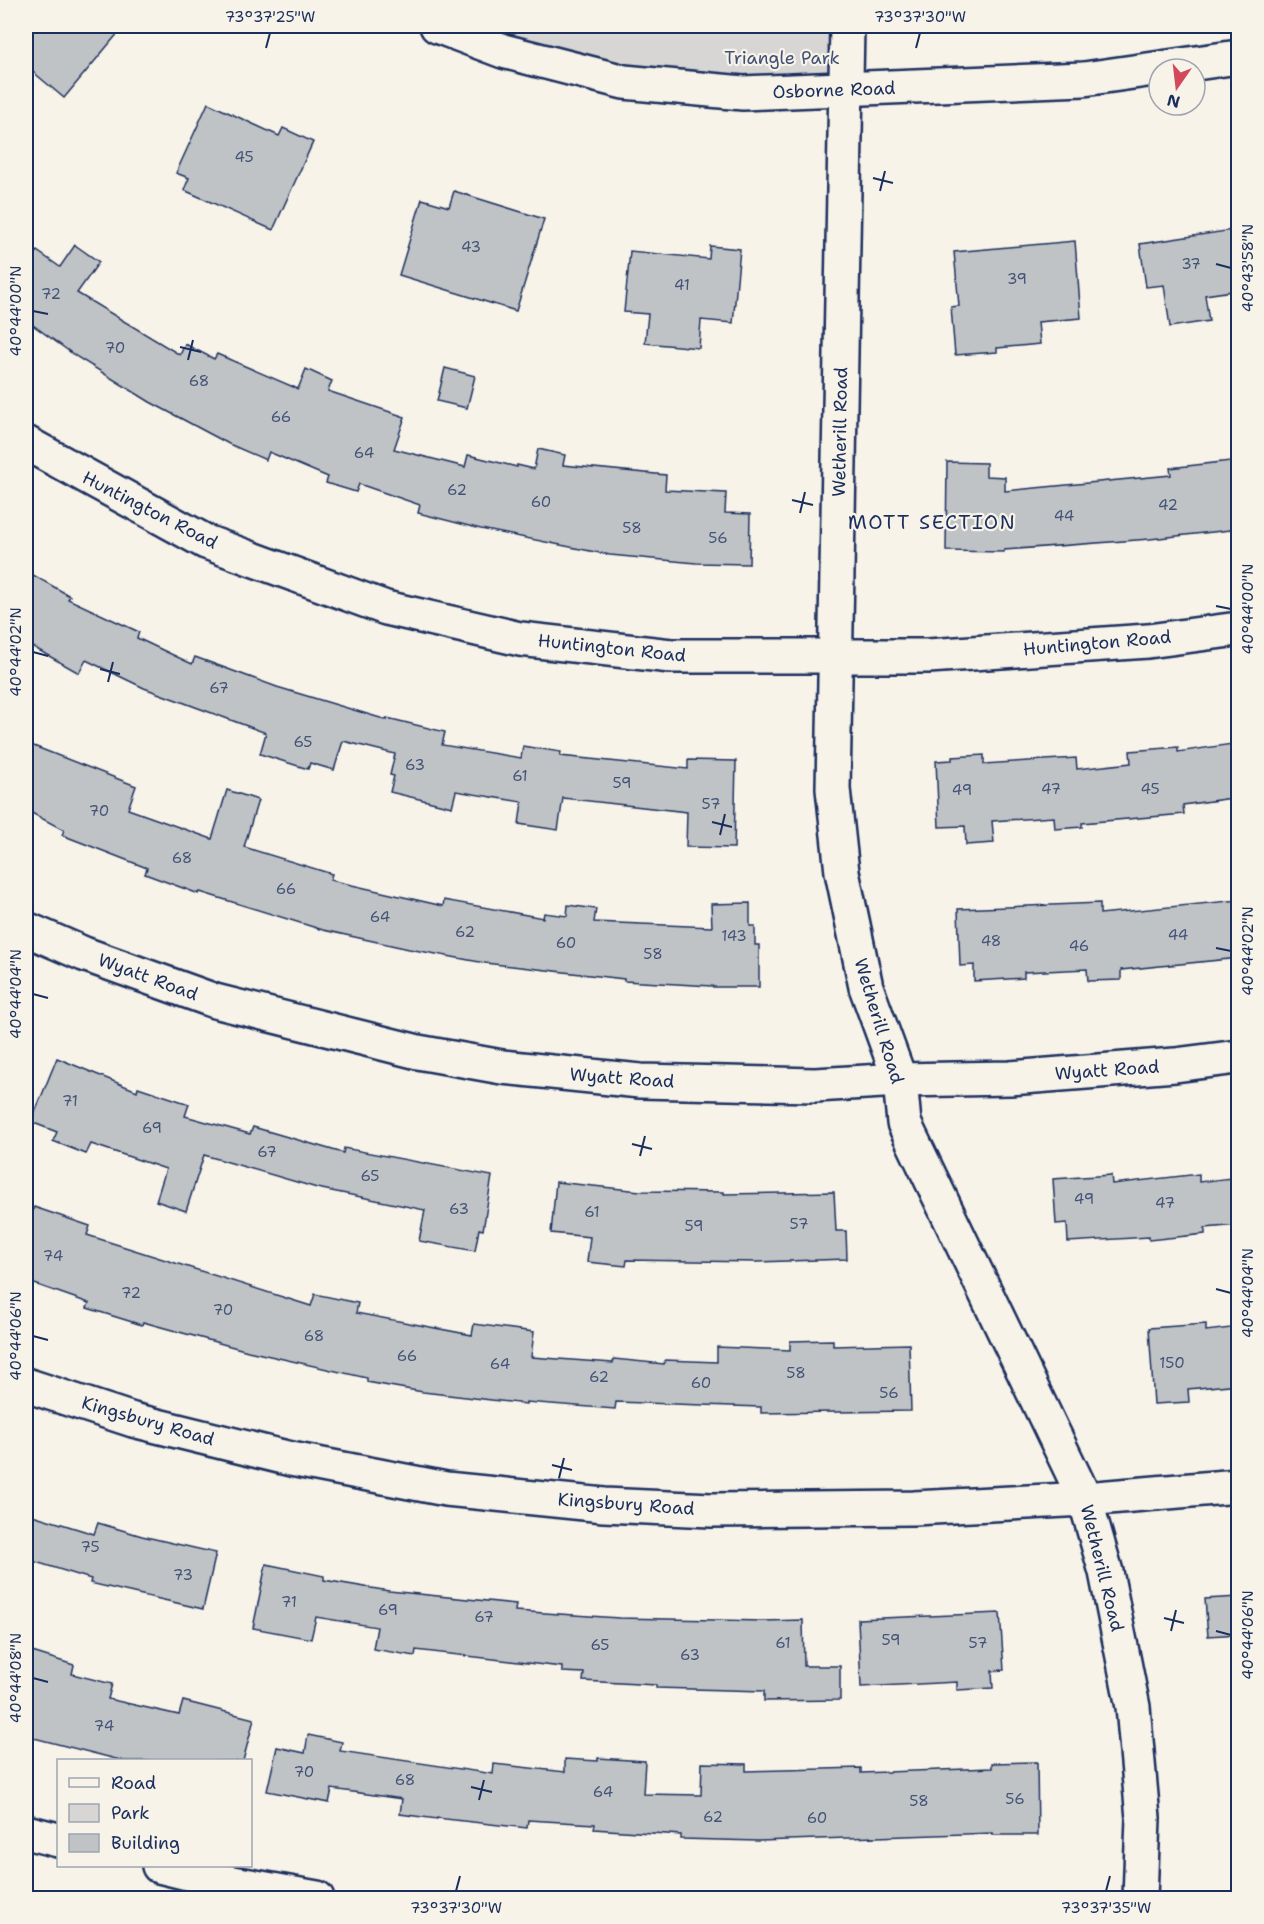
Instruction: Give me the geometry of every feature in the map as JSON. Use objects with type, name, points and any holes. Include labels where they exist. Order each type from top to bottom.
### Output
[{"type":"street","name":"Osborne Road","points":[[437,26],[503,51],[624,82],[743,93],[1084,78],[1239,57]]},
{"type":"street","name":"Wetherill Road","points":[[847,26],[833,789],[842,872],[866,987],[900,1080],[904,1123],[1085,1499],[1106,1572],[1133,1707],[1143,1818],[1140,1899]]},
{"type":"street","name":"Huntington Road","points":[[26,443],[206,542],[386,608],[520,639],[670,656],[939,655],[1148,641],[1239,629]]},
{"type":"street","name":"Wyatt Road","points":[[26,929],[84,954],[214,1000],[418,1052],[481,1063],[640,1082],[815,1085],[900,1080],[1010,1078],[1175,1065],[1239,1057]]},
{"type":"street","name":"Kingsbury Road","points":[[26,1385],[134,1420],[268,1454],[446,1489],[604,1505],[711,1510],[914,1508],[1085,1499],[1239,1486]]},
{"type":"street","points":[[26,1832],[57,1840]]},
{"type":"street","points":[[163,1867],[216,1880],[317,1899]]},
{"type":"green space","name":"Triangle Park","points":[[437,26],[847,26],[847,89],[743,93]]},
{"type":"building","points":[[26,26],[124,26],[64,98],[26,66]]},
{"type":"building","points":[[208,103],[279,136],[283,128],[313,142],[273,230],[184,190],[189,178],[176,173]]},
{"type":"building","points":[[454,191],[544,219],[516,311],[399,275],[422,199],[449,207]]},
{"type":"building","points":[[1239,229],[1239,290],[1205,295],[1209,321],[1170,327],[1164,285],[1146,287],[1140,244]]},
{"type":"building","points":[[1075,241],[1081,318],[1038,322],[1040,344],[997,348],[997,352],[955,355],[951,307],[959,306],[954,252]]},
{"type":"building","points":[[75,245],[99,262],[77,293],[180,355],[185,344],[214,359],[217,354],[298,389],[306,369],[332,381],[328,391],[405,417],[394,449],[465,467],[468,455],[534,469],[538,449],[565,455],[563,465],[666,475],[665,490],[726,493],[725,513],[750,514],[749,564],[696,563],[610,555],[481,529],[418,513],[420,505],[359,484],[356,492],[326,483],[328,477],[269,452],[266,460],[229,444],[150,402],[77,357],[26,320],[26,266],[37,251],[60,267]]},
{"type":"building","points":[[710,246],[740,249],[733,323],[701,320],[699,348],[645,343],[648,314],[624,312],[630,251],[709,259]]},
{"type":"building","points":[[445,368],[475,376],[467,408],[437,401]]},
{"type":"building","points":[[1239,460],[1239,529],[1150,539],[1004,550],[1004,552],[946,551],[947,462],[986,463],[986,476],[1005,477],[1005,491],[1171,475],[1170,468]]},
{"type":"building","points":[[26,571],[70,596],[68,599],[139,632],[137,638],[192,664],[195,657],[277,687],[387,720],[387,718],[445,732],[442,745],[521,758],[523,746],[561,752],[560,756],[688,769],[688,760],[736,761],[734,848],[686,847],[687,812],[563,798],[558,830],[519,824],[522,802],[456,791],[452,807],[390,792],[394,776],[390,775],[395,754],[343,741],[334,770],[310,763],[308,769],[260,754],[266,733],[144,688],[86,660],[79,673],[26,643]]},
{"type":"building","points":[[26,743],[136,786],[128,809],[212,839],[227,790],[258,800],[244,847],[332,874],[330,880],[443,906],[444,900],[543,918],[544,913],[567,916],[568,905],[596,909],[594,922],[712,927],[711,904],[750,903],[750,926],[755,926],[755,945],[759,945],[759,987],[713,987],[624,981],[624,979],[485,963],[323,930],[200,892],[199,894],[145,874],[147,868],[62,835],[64,830],[26,810]]},
{"type":"building","points":[[1239,743],[1239,797],[1183,805],[1184,814],[1082,823],[1082,827],[1055,829],[1054,817],[992,821],[994,843],[966,845],[965,826],[939,827],[936,761],[952,760],[952,757],[984,755],[984,764],[1076,758],[1077,769],[1131,763],[1130,751],[1178,747],[1178,752]]},
{"type":"building","points":[[1239,900],[1239,958],[1121,970],[1121,980],[1088,981],[1087,969],[1024,972],[1024,978],[974,981],[974,965],[960,966],[958,909],[1100,903],[1100,914]]},
{"type":"building","points":[[57,1058],[137,1091],[138,1087],[189,1104],[185,1116],[250,1134],[253,1127],[343,1153],[344,1148],[492,1176],[483,1230],[479,1229],[475,1251],[419,1241],[425,1210],[317,1188],[204,1155],[186,1211],[156,1201],[166,1169],[91,1144],[86,1154],[53,1141],[57,1132],[31,1122]]},
{"type":"building","points":[[1199,1174],[1199,1182],[1239,1177],[1239,1225],[1205,1228],[1205,1234],[1149,1240],[1149,1237],[1068,1242],[1067,1223],[1056,1224],[1053,1179],[1111,1175],[1112,1184]]},
{"type":"building","points":[[556,1182],[640,1191],[724,1192],[724,1194],[834,1192],[836,1231],[846,1231],[847,1259],[757,1262],[627,1260],[626,1266],[587,1262],[590,1237],[551,1233]]},
{"type":"building","points":[[34,1207],[90,1226],[87,1235],[311,1306],[315,1294],[358,1303],[356,1313],[472,1335],[474,1324],[534,1332],[531,1357],[613,1363],[614,1359],[664,1364],[665,1360],[717,1362],[717,1347],[790,1350],[790,1341],[833,1340],[833,1346],[909,1344],[911,1411],[761,1413],[761,1407],[616,1402],[615,1409],[526,1402],[526,1404],[423,1392],[367,1382],[367,1378],[248,1351],[143,1322],[142,1325],[87,1308],[89,1303],[26,1281],[26,1231]]},
{"type":"building","points":[[1206,1324],[1206,1331],[1239,1327],[1239,1384],[1188,1389],[1189,1402],[1154,1404],[1149,1328]]},
{"type":"building","points":[[26,1513],[94,1534],[98,1523],[216,1553],[203,1609],[90,1583],[91,1579],[26,1559]]},
{"type":"building","points":[[266,1564],[324,1576],[324,1580],[389,1591],[516,1604],[515,1611],[619,1618],[803,1620],[804,1666],[840,1666],[840,1700],[764,1701],[764,1691],[656,1688],[656,1685],[583,1681],[584,1673],[562,1672],[562,1667],[416,1650],[415,1656],[373,1649],[377,1627],[316,1617],[311,1639],[253,1628]]},
{"type":"building","points":[[1239,1597],[1239,1634],[1208,1636],[1205,1599]]},
{"type":"building","points":[[1000,1613],[1004,1670],[992,1671],[993,1688],[957,1690],[957,1682],[861,1687],[858,1619]]},
{"type":"building","points":[[26,1650],[74,1665],[72,1674],[112,1684],[108,1699],[179,1715],[183,1701],[254,1719],[244,1759],[116,1759],[26,1736]]},
{"type":"building","points":[[308,1735],[342,1742],[340,1751],[493,1774],[494,1764],[565,1772],[565,1759],[598,1761],[598,1758],[645,1761],[643,1794],[701,1795],[702,1763],[746,1764],[746,1771],[861,1768],[861,1773],[992,1768],[992,1763],[1037,1762],[1038,1835],[993,1835],[993,1833],[759,1841],[681,1839],[681,1835],[594,1829],[595,1824],[528,1820],[527,1828],[400,1814],[402,1799],[332,1789],[329,1803],[267,1791],[277,1747],[305,1753]]},
{"type":"district","name":"MOTT SECTION","points":[[932,522]]}]
